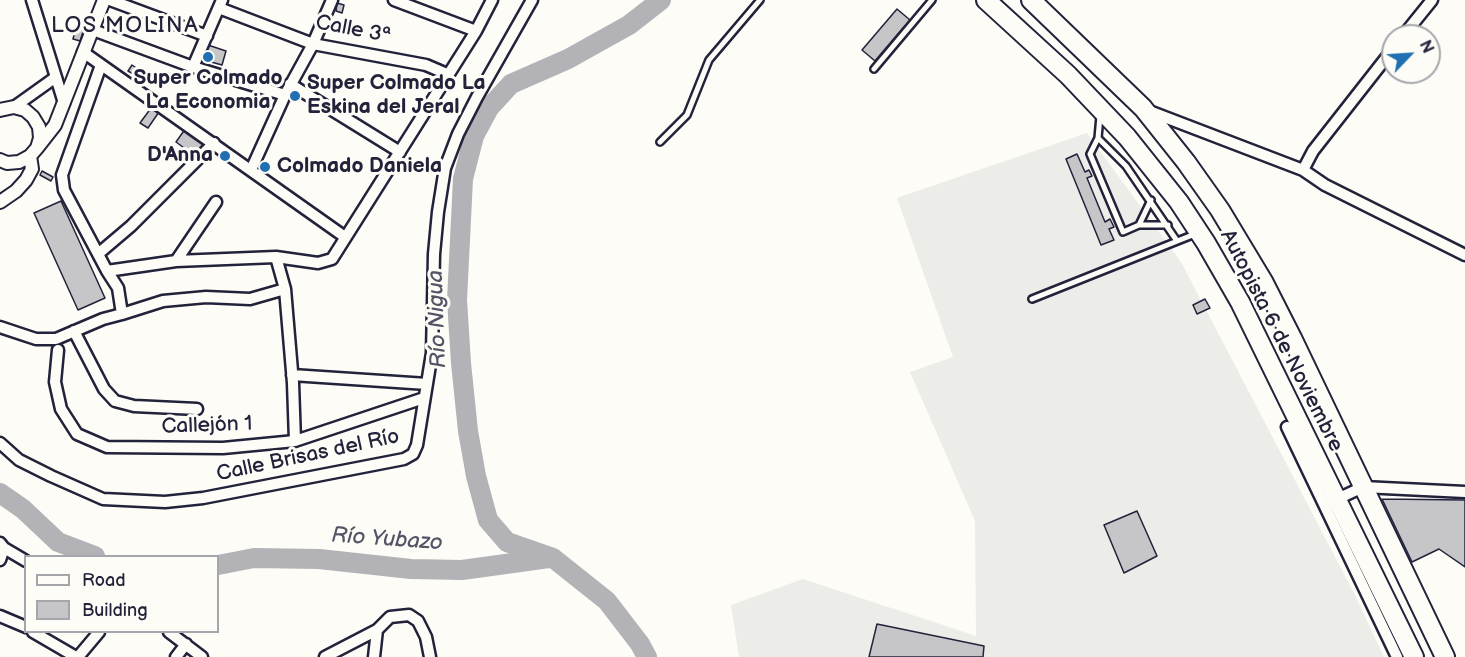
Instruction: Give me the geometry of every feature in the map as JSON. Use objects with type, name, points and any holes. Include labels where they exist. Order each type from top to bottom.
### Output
[{"type":"highway","name":"Autopista 6 de Noviembre","points":[[986,0],[1068,75],[1148,161],[1199,232],[1240,302],[1330,503],[1414,657]]},
{"type":"highway","name":"Autopista 6 de Noviembre","points":[[1031,0],[1143,108],[1220,210],[1264,283],[1445,657]]},
{"type":"highway","points":[[1263,350],[1287,427]]},
{"type":"street","points":[[32,0],[64,103]]},
{"type":"street","points":[[0,160],[7,163],[19,162],[34,152],[55,125],[104,0]]},
{"type":"street","points":[[110,0],[207,36]]},
{"type":"street","points":[[251,170],[285,94],[313,44],[332,0]]},
{"type":"street","points":[[394,0],[476,32]]},
{"type":"street","points":[[107,271],[176,261],[276,257],[318,262],[332,260],[447,74],[476,32],[492,0]]},
{"type":"street","name":"Calle Brisas del Río","points":[[0,444],[20,460],[103,499],[165,502],[203,498],[404,459],[413,454],[417,445],[432,353],[434,254],[445,168],[458,134],[477,97],[532,0]]},
{"type":"street","points":[[1413,24],[1432,0]]},
{"type":"street","points":[[193,67],[220,4]]},
{"type":"street","name":"Calle 3ª","points":[[220,4],[313,44],[426,65],[447,74]]},
{"type":"street","points":[[93,30],[193,67],[285,94]]},
{"type":"street","points":[[83,52],[345,237]]},
{"type":"street","points":[[1303,170],[1313,151],[1381,64]]},
{"type":"street","points":[[101,65],[62,175],[64,190],[118,288],[122,314]]},
{"type":"street","points":[[0,110],[14,107],[56,76]]},
{"type":"street","points":[[290,84],[400,152]]},
{"type":"street","points":[[0,202],[16,191],[26,180],[32,170],[34,152],[40,138],[39,127],[33,117],[25,110],[14,107]]},
{"type":"street","points":[[1143,108],[1303,170],[1325,185],[1465,255]]},
{"type":"street","points":[[98,254],[131,226],[214,143]]},
{"type":"street","points":[[176,261],[216,202]]},
{"type":"street","points":[[276,257],[285,289],[295,441]]},
{"type":"street","points":[[0,327],[36,339],[56,339],[103,319],[163,301],[206,297],[250,299],[285,289]]},
{"type":"street","points":[[74,331],[98,379],[115,401],[134,406],[197,409]]},
{"type":"street","name":"Callejón 1","points":[[58,350],[55,382],[61,409],[77,434],[107,447],[223,448],[295,441],[424,398]]},
{"type":"street","points":[[292,375],[427,384]]},
{"type":"street","points":[[1287,427],[1330,503],[1396,657]]},
{"type":"street","points":[[1330,503],[1363,488],[1465,492]]},
{"type":"street","points":[[0,560],[2,546],[24,560]]},
{"type":"street","points":[[325,657],[377,630],[390,617],[409,615],[418,621],[426,637],[430,657]]},
{"type":"street","points":[[0,616],[24,626]]},
{"type":"street","points":[[374,657],[377,630]]},
{"type":"street","points":[[35,633],[77,657],[98,633]]},
{"type":"street","points":[[170,633],[202,657]]},
{"type":"street","points":[[176,657],[186,644]]},
{"type":"lane","points":[[660,142],[687,115],[709,60],[760,0]]},
{"type":"lane","points":[[874,69],[932,0]]},
{"type":"lane","points":[[1100,109],[1098,138],[1089,154],[1123,232],[1139,225],[1168,225]]},
{"type":"lane","points":[[1098,138],[1126,166],[1177,241]]},
{"type":"lane","points":[[1139,225],[1151,200]]},
{"type":"lane","points":[[1032,299],[1199,232]]},
{"type":"shaded area","points":[[1087,133],[1181,262],[1355,595],[1384,657],[739,657],[731,605],[803,579],[976,636],[975,521],[910,372],[953,357],[897,198]]},
{"type":"building","points":[[337,3],[344,5],[342,13],[336,11]]},
{"type":"building","points":[[897,9],[910,20],[875,61],[862,50]]},
{"type":"building","points":[[76,27],[84,29],[80,41],[73,39]]},
{"type":"building","points":[[208,45],[226,51],[222,65],[204,60]]},
{"type":"building","points":[[132,65],[138,69],[135,75],[128,71]]},
{"type":"building","points":[[138,69],[147,72],[150,77],[146,84],[135,75]]},
{"type":"building","name":"Super Colmado La Eskina del Jeral","points":[[295,90],[300,93],[295,101],[290,98]]},
{"type":"building","points":[[154,104],[161,109],[148,128],[140,123]]},
{"type":"building","points":[[188,125],[207,139],[195,156],[176,142]]},
{"type":"building","points":[[1077,154],[1085,172],[1089,170],[1092,176],[1087,178],[1105,222],[1110,219],[1114,227],[1109,229],[1114,240],[1101,245],[1066,159]]},
{"type":"building","name":"Colmado Daniela","points":[[263,163],[270,166],[267,172],[260,168]]},
{"type":"building","points":[[42,171],[53,177],[51,181],[40,175]]},
{"type":"building","points":[[61,201],[105,298],[78,310],[34,213]]},
{"type":"building","points":[[1205,299],[1210,308],[1197,314],[1193,305]]},
{"type":"building","points":[[1382,499],[1465,500],[1465,567],[1439,549],[1412,562]]},
{"type":"building","points":[[1137,511],[1157,556],[1124,573],[1104,525]]},
{"type":"building","points":[[877,624],[984,646],[983,657],[869,657]]},
{"type":"waterway","name":"Río Nigua","points":[[647,657],[640,644],[607,601],[553,558],[507,542],[488,520],[476,476],[468,431],[457,300],[463,179],[474,136],[489,108],[511,84],[568,59],[629,25],[661,0]]},
{"type":"waterway","name":"Río Yubazo","points":[[0,493],[23,509],[58,542],[92,555]]},
{"type":"waterway","name":"Río Yubazo","points":[[219,565],[254,558],[319,559],[411,569],[462,570],[549,558]]},
{"type":"place","name":"Super Colmado La Economia","points":[[208,57]]},
{"type":"place","name":"Super Colmado La Eskina del Jeral","points":[[295,96]]},
{"type":"place","name":"D'Anna","points":[[225,156]]},
{"type":"place","name":"Colmado Daniela","points":[[265,167]]},
{"type":"district","name":"LOS MOLINA","points":[[125,26]]}]
